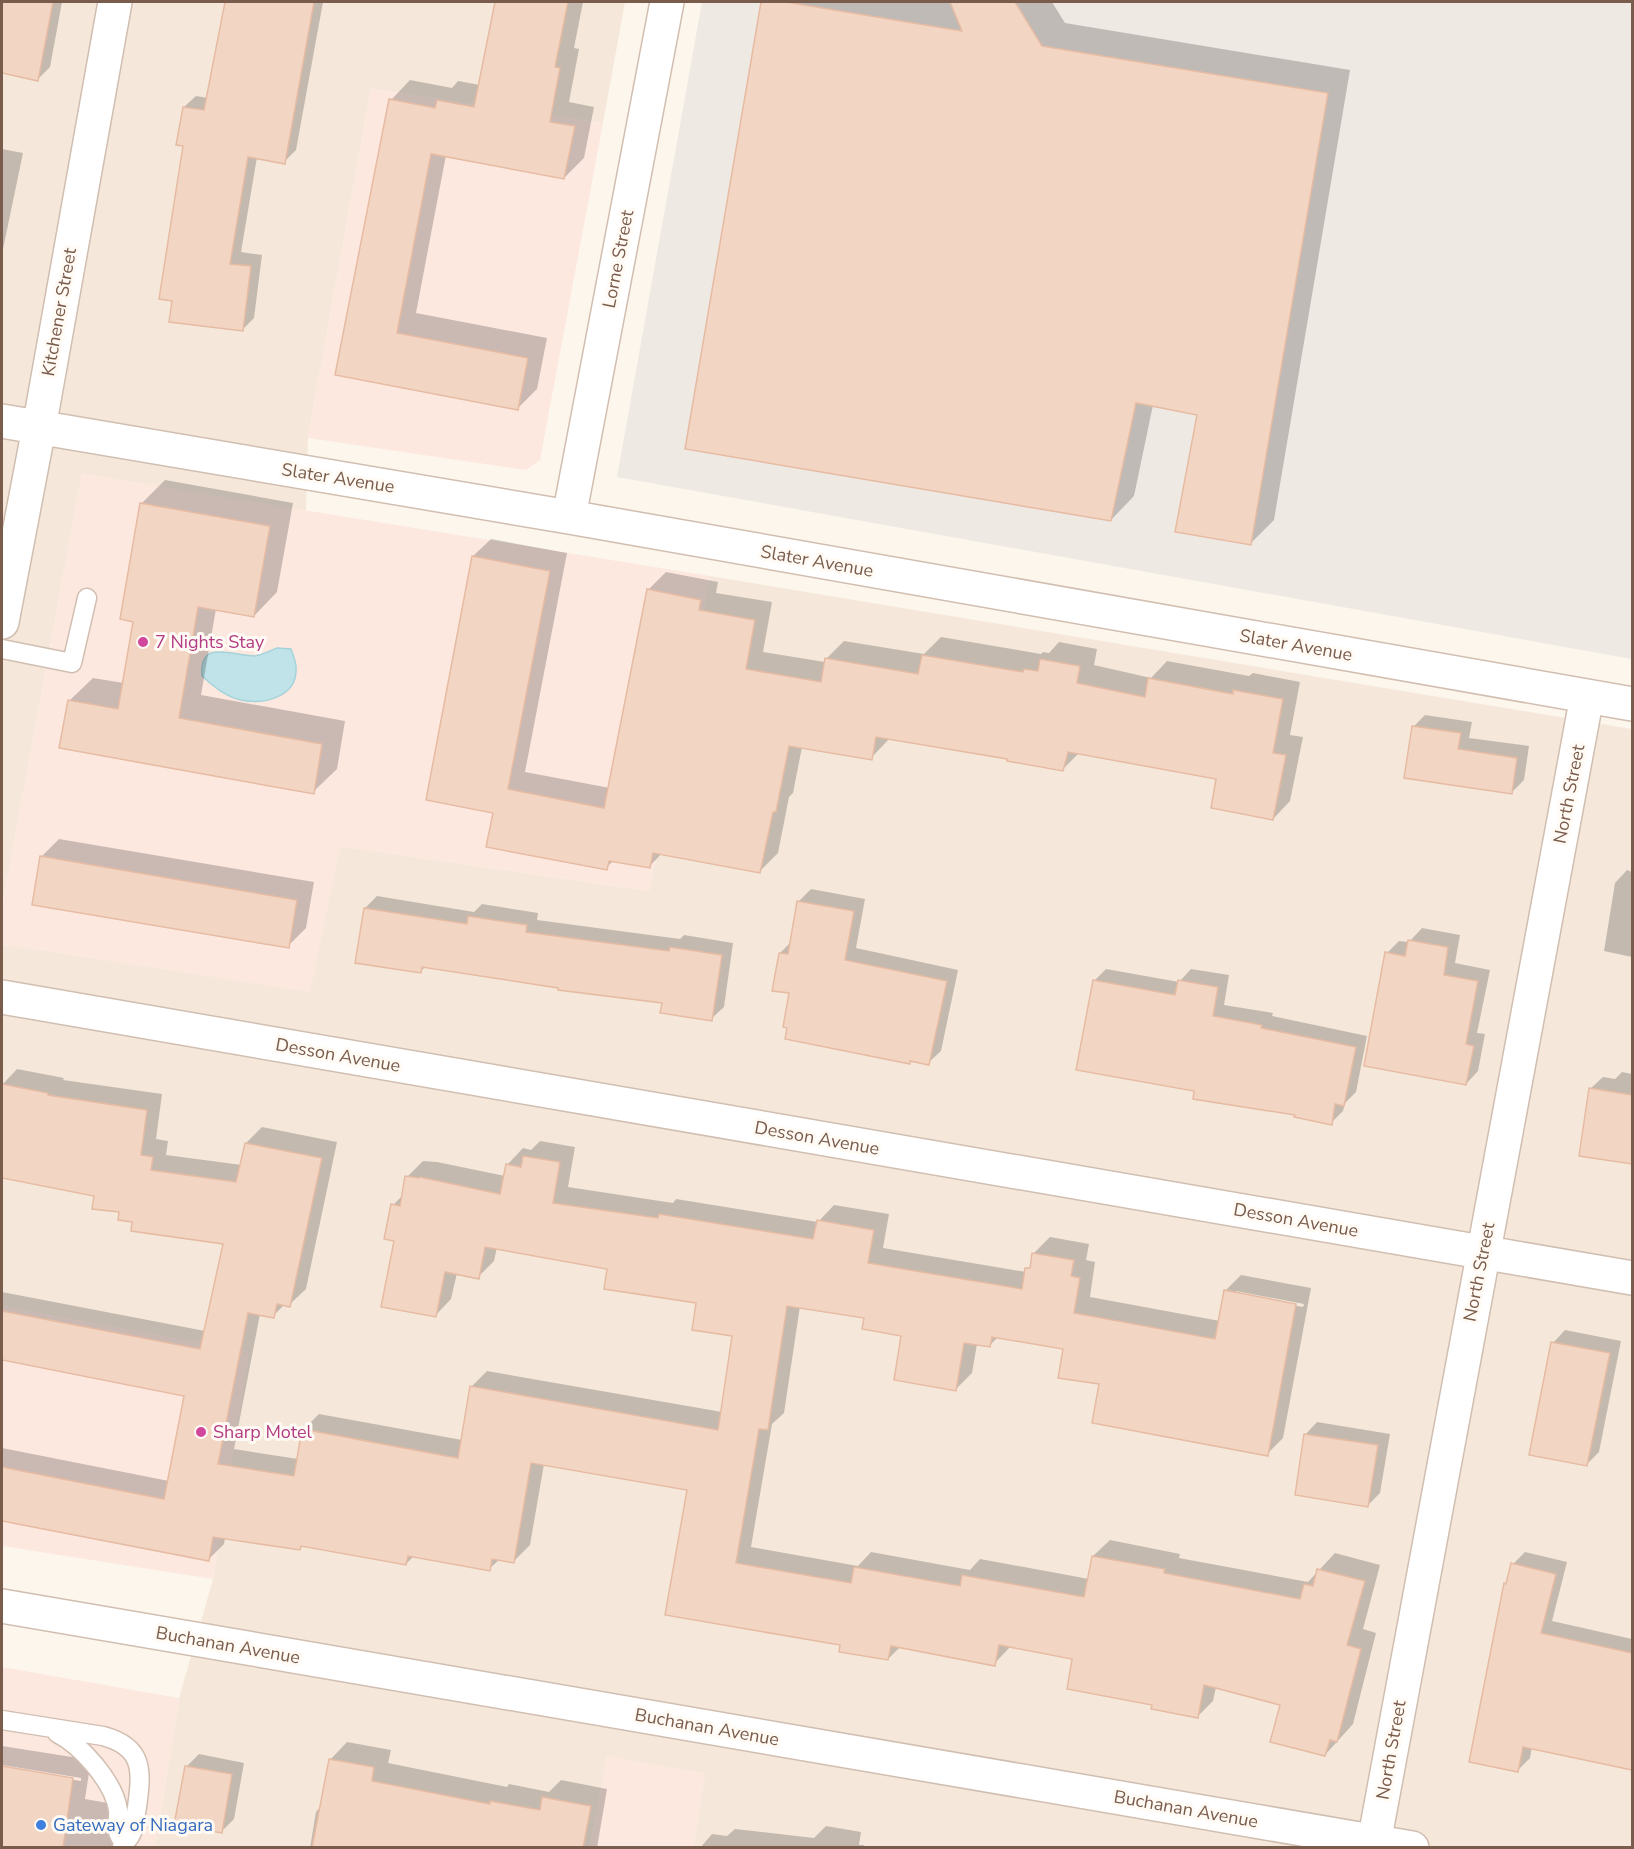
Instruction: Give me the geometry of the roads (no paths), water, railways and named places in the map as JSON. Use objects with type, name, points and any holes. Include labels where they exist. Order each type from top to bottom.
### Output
[{"type":"street","name":"Kitchener Street","points":[[2,622],[115,2]]},
{"type":"street","name":"Lorne Street","points":[[569,517],[667,2]]},
{"type":"street","name":"Slater Avenue","points":[[2,422],[569,517],[1632,704]]},
{"type":"street","name":"North Street","points":[[1373,1844],[1587,696]]},
{"type":"street","name":"Desson Avenue","points":[[2,997],[1632,1278]]},
{"type":"street","name":"Buchanan Avenue","points":[[2,1606],[1373,1844],[1412,1848]]},
{"type":"lane","points":[[2,649],[72,663],[87,598]]},
{"type":"lane","points":[[2,1720],[34,1725],[116,1740],[126,1745],[134,1753],[140,1771],[140,1788],[133,1832],[123,1843],[117,1830],[118,1811],[113,1793],[91,1760],[72,1741],[34,1725]]},
{"type":"water","points":[[277,648],[291,649],[296,667],[291,686],[278,697],[260,701],[235,699],[220,691],[202,676],[202,664],[211,653],[227,652],[255,656]]},
{"type":"place","name":"7 Nights Stay","points":[[143,642]]},
{"type":"place","name":"Sharp Motel","points":[[201,1432]]},
{"type":"place","name":"Gateway of Niagara","points":[[41,1825]]}]
